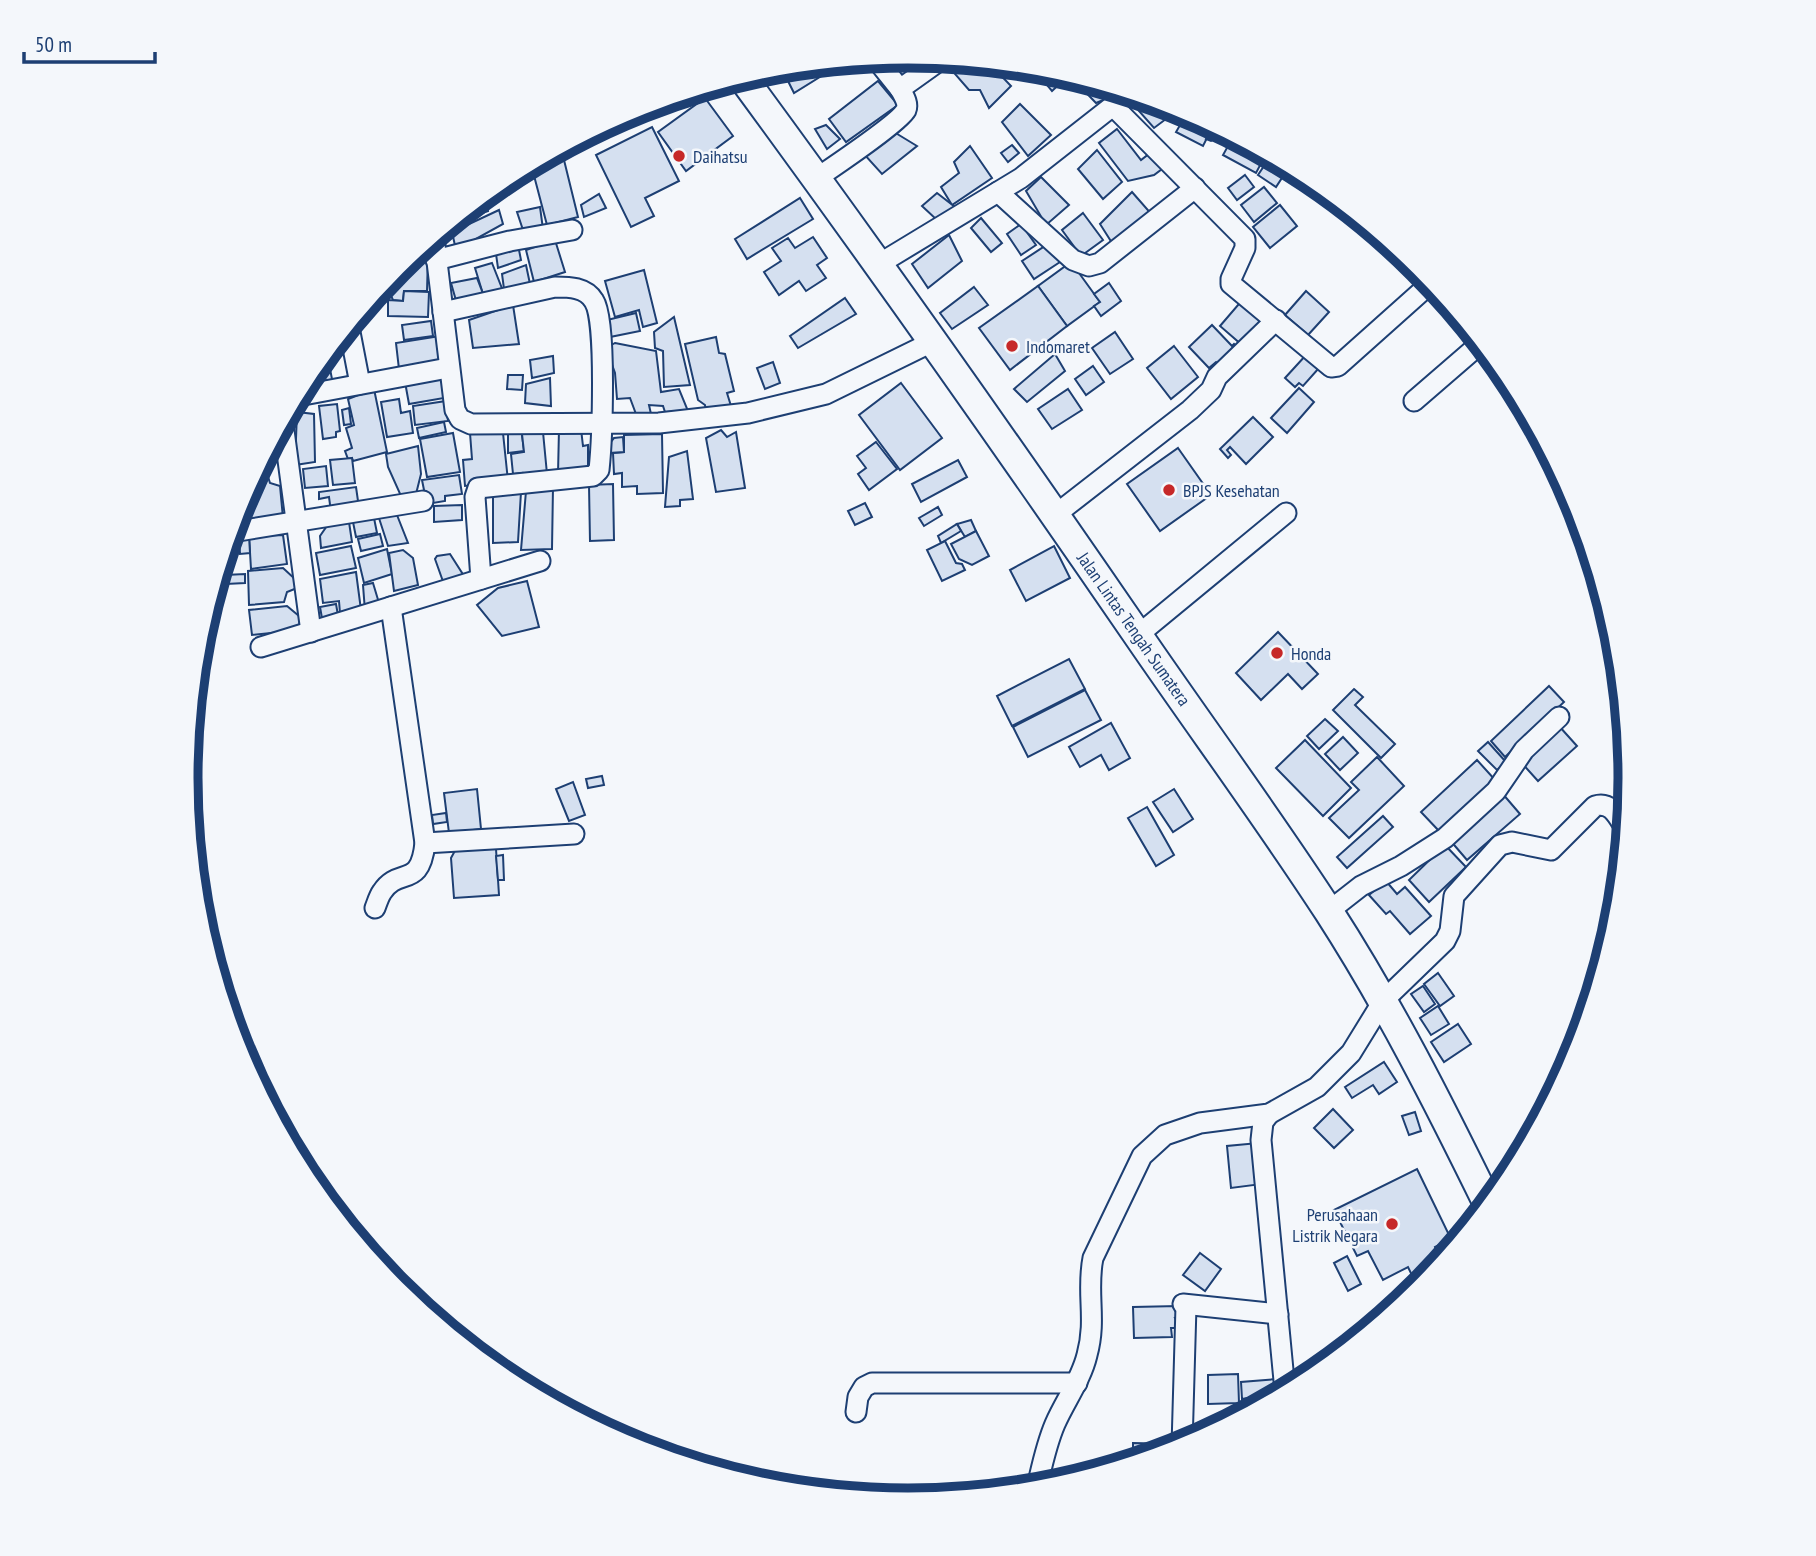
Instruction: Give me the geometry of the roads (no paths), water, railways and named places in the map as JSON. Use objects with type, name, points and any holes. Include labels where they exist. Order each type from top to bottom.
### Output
[{"type":"highway","name":"Jalan Lintas Tengah Sumatera","points":[[749,87],[879,264],[1196,716],[1328,911],[1383,1000],[1483,1193]]},
{"type":"street","points":[[817,178],[906,110],[907,102],[884,69]]},
{"type":"street","points":[[900,89],[928,69]]},
{"type":"street","points":[[879,264],[1021,178],[1120,101]]},
{"type":"street","points":[[1122,102],[1195,188],[1245,239],[1245,248],[1231,284],[1334,368],[1423,290]]},
{"type":"street","points":[[998,192],[1073,260],[1089,266],[1100,263],[1195,188]]},
{"type":"street","points":[[436,260],[510,241],[572,230]]},
{"type":"street","points":[[435,248],[455,410],[460,419],[471,424],[659,423],[748,413],[826,394],[909,356],[932,342]]},
{"type":"street","points":[[443,312],[570,286],[584,291],[594,300],[599,318],[603,424],[599,470],[596,474],[478,488],[475,497],[481,579]]},
{"type":"street","points":[[1055,515],[1190,410],[1211,390],[1217,377],[1276,320]]},
{"type":"street","points":[[351,338],[360,384]]},
{"type":"street","points":[[1414,401],[1474,350]]},
{"type":"street","points":[[312,393],[449,368]]},
{"type":"street","points":[[285,438],[311,632]]},
{"type":"street","points":[[243,530],[423,501]]},
{"type":"street","points":[[1138,635],[1286,513]]},
{"type":"street","points":[[261,647],[540,561]]},
{"type":"street","points":[[375,908],[383,890],[417,871],[424,858],[425,843],[391,607]]},
{"type":"street","points":[[1328,911],[1361,886],[1401,866],[1445,838],[1496,791],[1524,750],[1559,717]]},
{"type":"street","points":[[1040,1475],[1055,1424],[1077,1382],[1092,1336],[1090,1275],[1093,1258],[1142,1156],[1164,1135],[1199,1123],[1269,1114],[1317,1087],[1351,1053],[1383,1000],[1445,941],[1450,931],[1454,896],[1500,845],[1512,842],[1551,850],[1600,804],[1608,806],[1616,817]]},
{"type":"street","points":[[425,843],[574,834]]},
{"type":"street","points":[[1269,1114],[1263,1122],[1261,1140],[1284,1380]]},
{"type":"street","points":[[1183,1433],[1185,1305],[1278,1314]]},
{"type":"street","points":[[856,1412],[858,1397],[864,1387],[872,1383],[1077,1382]]},
{"type":"place","name":"Daihatsu","points":[[679,156]]},
{"type":"place","name":"Indomaret","points":[[1012,346]]},
{"type":"place","name":"BPJS Kesehatan","points":[[1169,490]]},
{"type":"place","name":"Honda","points":[[1277,653]]},
{"type":"place","name":"Perusahaan Listrik Negara","points":[[1392,1224]]}]
